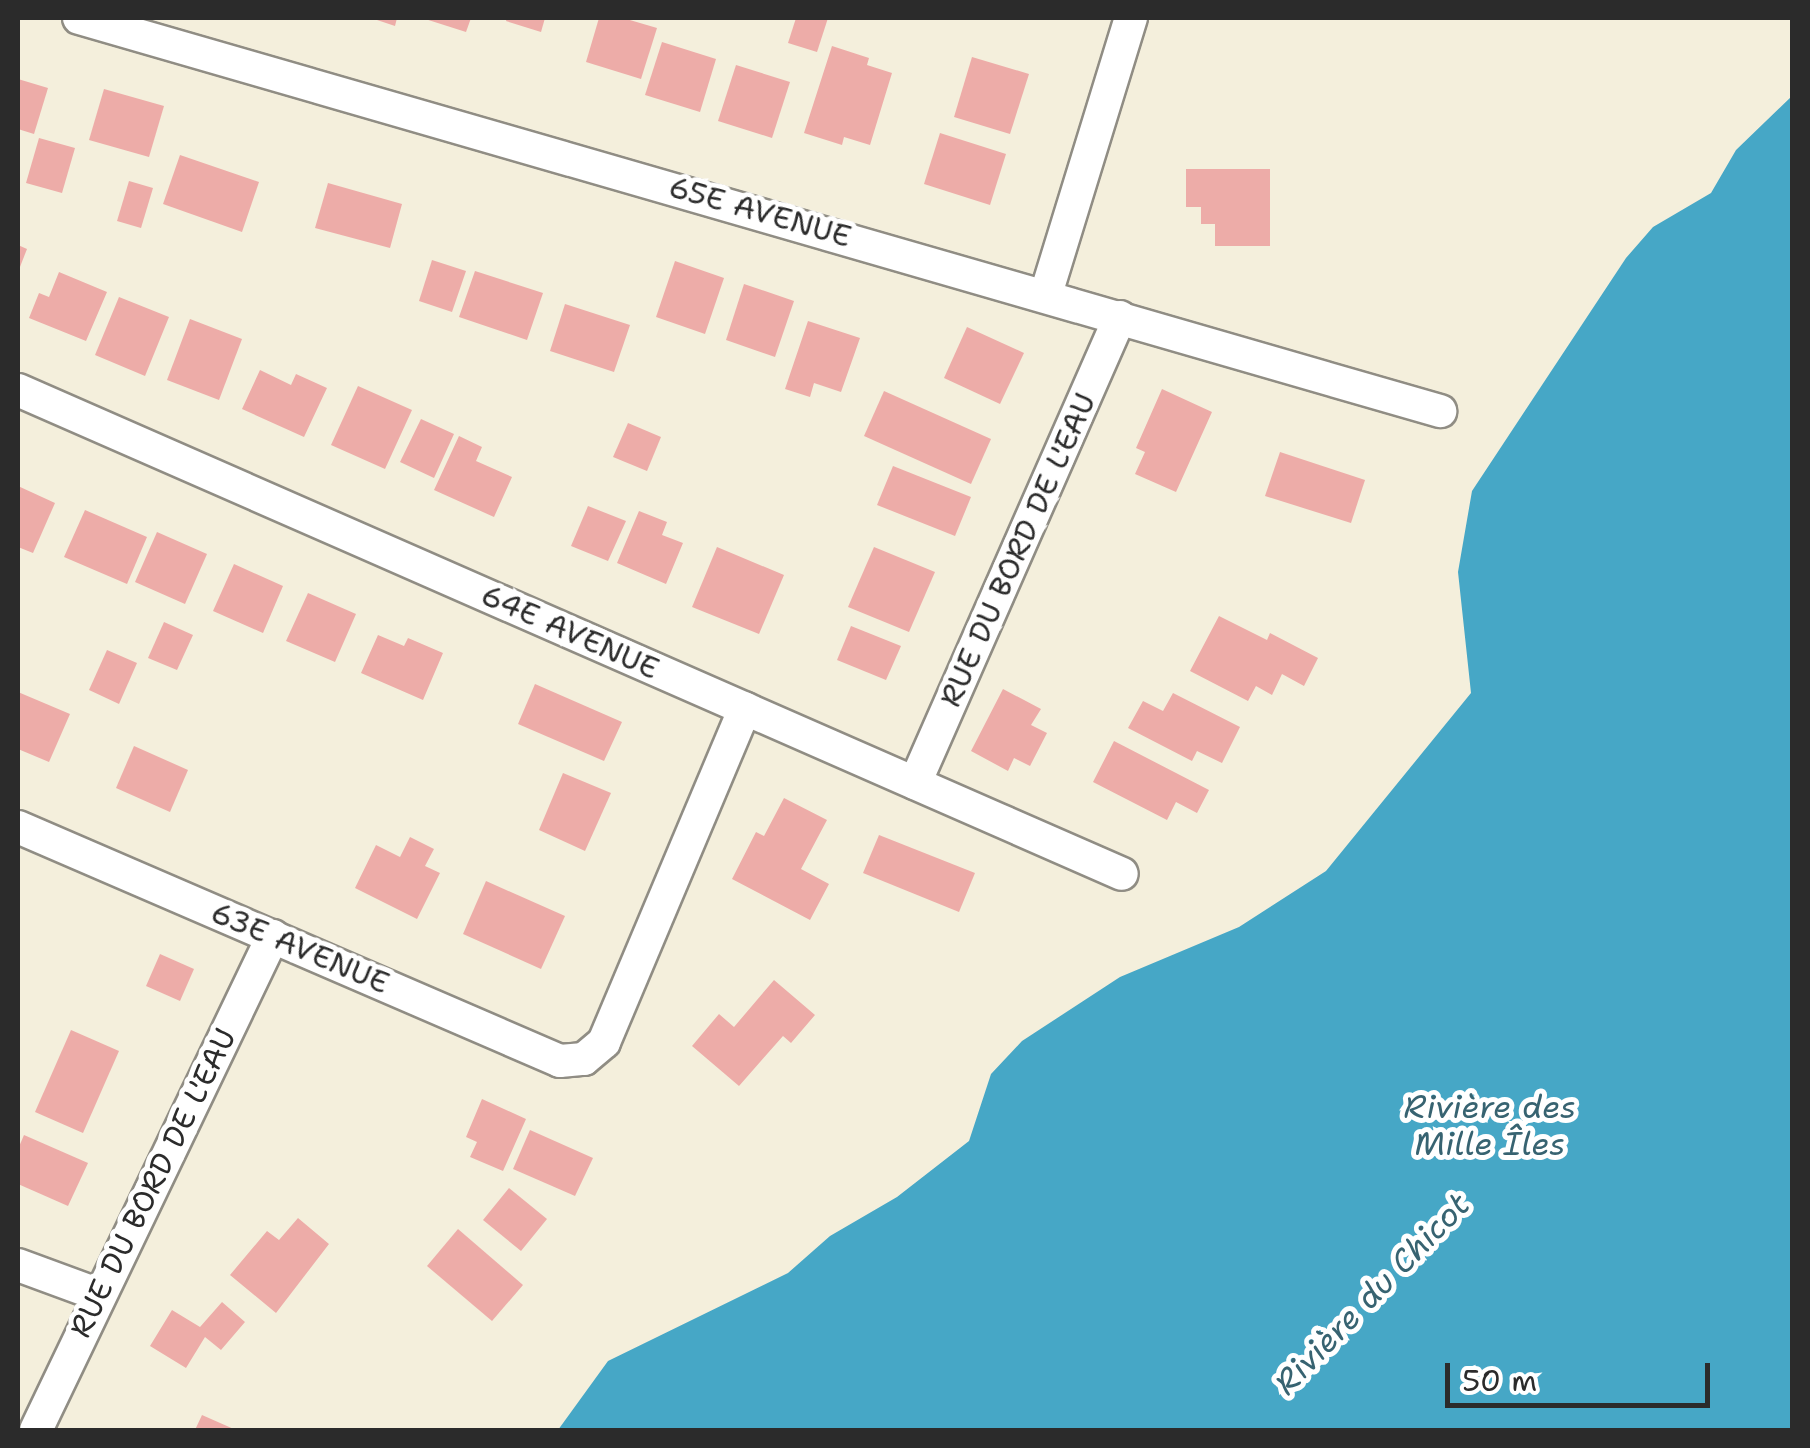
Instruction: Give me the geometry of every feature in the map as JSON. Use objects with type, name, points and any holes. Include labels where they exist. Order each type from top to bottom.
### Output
[{"type":"street","name":"65E AVENUE","points":[[79,18],[1046,294],[1440,411]]},
{"type":"street","points":[[1046,294],[1131,18]]},
{"type":"street","name":"RUE DU BORD DE L'EAU","points":[[915,783],[1120,317]]},
{"type":"street","name":"64E AVENUE","points":[[18,390],[1122,874]]},
{"type":"street","name":"63E AVENUE","points":[[18,827],[560,1060],[584,1059],[604,1042],[745,709]]},
{"type":"street","name":"RUE DU BORD DE L'EAU","points":[[36,1430],[272,936]]},
{"type":"street","points":[[18,1265],[98,1294]]},
{"type":"water","name":"Rivière des Mille Îles","points":[[1792,96],[1792,1430],[558,1430],[608,1361],[788,1273],[830,1236],[897,1197],[969,1141],[991,1074],[1022,1041],[1120,977],[1239,927],[1326,871],[1471,693],[1458,572],[1472,491],[1626,258],[1653,227],[1711,193],[1736,150]]},
{"type":"building","points":[[371,18],[397,18],[395,26]]},
{"type":"building","points":[[422,18],[471,18],[466,32]]},
{"type":"building","points":[[545,18],[541,32],[506,21]]},
{"type":"building","points":[[599,18],[623,18],[657,28],[641,79],[586,62]]},
{"type":"building","points":[[796,18],[828,18],[817,52],[788,43]]},
{"type":"building","points":[[662,42],[716,59],[700,112],[645,95]]},
{"type":"building","points":[[832,46],[869,58],[867,65],[892,73],[870,145],[844,137],[842,145],[804,133]]},
{"type":"building","points":[[972,57],[1029,74],[1010,134],[954,117]]},
{"type":"building","points":[[736,65],[790,82],[772,138],[718,121]]},
{"type":"building","points":[[18,79],[48,88],[34,134],[18,129]]},
{"type":"building","points":[[104,89],[164,106],[149,157],[89,140]]},
{"type":"building","points":[[940,133],[1006,154],[990,205],[924,184]]},
{"type":"building","points":[[39,138],[75,148],[62,193],[26,183]]},
{"type":"building","points":[[180,155],[259,182],[242,232],[163,204]]},
{"type":"building","points":[[1186,169],[1270,169],[1270,246],[1215,246],[1215,224],[1201,224],[1201,207],[1186,207]]},
{"type":"building","points":[[129,181],[153,188],[141,228],[117,221]]},
{"type":"building","points":[[328,183],[402,204],[390,248],[315,228]]},
{"type":"building","points":[[18,245],[27,249],[18,272]]},
{"type":"building","points":[[432,260],[466,271],[452,312],[419,301]]},
{"type":"building","points":[[675,261],[724,278],[705,334],[656,317]]},
{"type":"building","points":[[475,271],[543,293],[527,340],[459,317]]},
{"type":"building","points":[[59,272],[107,292],[86,341],[29,318],[39,293],[49,297]]},
{"type":"building","points":[[744,284],[794,301],[775,357],[726,340]]},
{"type":"building","points":[[119,297],[169,317],[145,376],[95,355]]},
{"type":"building","points":[[565,304],[630,325],[614,372],[550,351]]},
{"type":"building","points":[[190,319],[242,339],[219,400],[167,380]]},
{"type":"building","points":[[808,321],[860,338],[841,392],[814,383],[810,397],[785,389]]},
{"type":"building","points":[[967,327],[1024,353],[1000,404],[944,378]]},
{"type":"building","points":[[260,370],[291,385],[296,374],[327,388],[304,437],[242,409]]},
{"type":"building","points":[[358,386],[412,410],[385,469],[331,445]]},
{"type":"building","points":[[1162,389],[1212,412],[1176,492],[1135,474],[1145,452],[1136,448]]},
{"type":"building","points":[[884,391],[991,439],[971,484],[864,436]]},
{"type":"building","points":[[421,419],[454,434],[434,478],[400,462]]},
{"type":"building","points":[[628,423],[661,437],[647,471],[613,457]]},
{"type":"building","points":[[459,436],[482,447],[476,461],[512,477],[494,517],[434,490]]},
{"type":"building","points":[[1280,452],[1365,480],[1351,523],[1265,496]]},
{"type":"building","points":[[893,466],[971,497],[955,536],[877,505]]},
{"type":"building","points":[[18,486],[55,503],[33,553],[18,547]]},
{"type":"building","points":[[588,506],[626,521],[608,561],[571,546]]},
{"type":"building","points":[[85,510],[147,537],[127,584],[64,557]]},
{"type":"building","points":[[639,511],[667,522],[662,535],[683,543],[666,584],[617,563]]},
{"type":"building","points":[[157,532],[207,554],[185,604],[135,582]]},
{"type":"building","points":[[717,547],[784,575],[759,634],[692,607]]},
{"type":"building","points":[[874,547],[935,572],[909,632],[848,607]]},
{"type":"building","points":[[234,564],[283,586],[263,633],[213,611]]},
{"type":"building","points":[[308,593],[356,614],[335,662],[286,641]]},
{"type":"building","points":[[1219,616],[1267,640],[1270,633],[1318,658],[1304,686],[1282,674],[1272,695],[1256,686],[1248,701],[1190,671]]},
{"type":"building","points":[[164,622],[193,635],[177,670],[148,658]]},
{"type":"building","points":[[851,626],[901,646],[886,680],[837,660]]},
{"type":"building","points":[[378,635],[404,646],[408,638],[443,653],[423,700],[361,673]]},
{"type":"building","points":[[107,650],[137,663],[119,704],[89,690]]},
{"type":"building","points":[[535,684],[622,722],[604,761],[518,724]]},
{"type":"building","points":[[1003,689],[1041,709],[1031,725],[1047,733],[1030,766],[1014,758],[1008,771],[971,751]]},
{"type":"building","points":[[18,692],[70,714],[49,762],[18,749]]},
{"type":"building","points":[[1173,693],[1240,727],[1222,763],[1197,751],[1192,761],[1128,728],[1143,701],[1163,711]]},
{"type":"building","points":[[1114,741],[1209,790],[1197,813],[1176,802],[1167,820],[1093,782]]},
{"type":"building","points":[[134,746],[188,770],[170,812],[116,788]]},
{"type":"building","points":[[563,773],[611,793],[585,851],[539,830]]},
{"type":"building","points":[[784,798],[827,820],[801,869],[829,884],[810,920],[732,879],[756,832],[764,836]]},
{"type":"building","points":[[879,835],[975,873],[959,912],[863,873]]},
{"type":"building","points":[[410,837],[434,849],[425,866],[440,873],[417,919],[355,888],[376,845],[400,857]]},
{"type":"building","points":[[486,881],[565,916],[541,969],[463,934]]},
{"type":"building","points":[[160,954],[194,969],[180,1001],[146,986]]},
{"type":"building","points":[[774,980],[815,1015],[791,1043],[783,1036],[739,1086],[692,1046],[719,1014],[734,1027]]},
{"type":"building","points":[[71,1030],[119,1051],[83,1133],[35,1112]]},
{"type":"building","points":[[482,1099],[526,1119],[503,1171],[470,1157],[477,1142],[466,1137]]},
{"type":"building","points":[[530,1130],[593,1158],[575,1196],[513,1169]]},
{"type":"building","points":[[24,1135],[88,1163],[68,1206],[18,1184],[18,1149]]},
{"type":"building","points":[[509,1188],[547,1219],[521,1251],[483,1220]]},
{"type":"building","points":[[298,1218],[329,1244],[276,1313],[230,1275],[267,1231],[279,1240]]},
{"type":"building","points":[[458,1229],[523,1285],[492,1321],[427,1266]]},
{"type":"building","points":[[222,1302],[245,1322],[221,1350],[205,1337],[186,1368],[150,1346],[172,1310],[200,1327]]},
{"type":"building","points":[[202,1415],[236,1430],[195,1430]]},
{"type":"water label","name":"Rivière du Chicot","points":[[1372,1294]]}]
